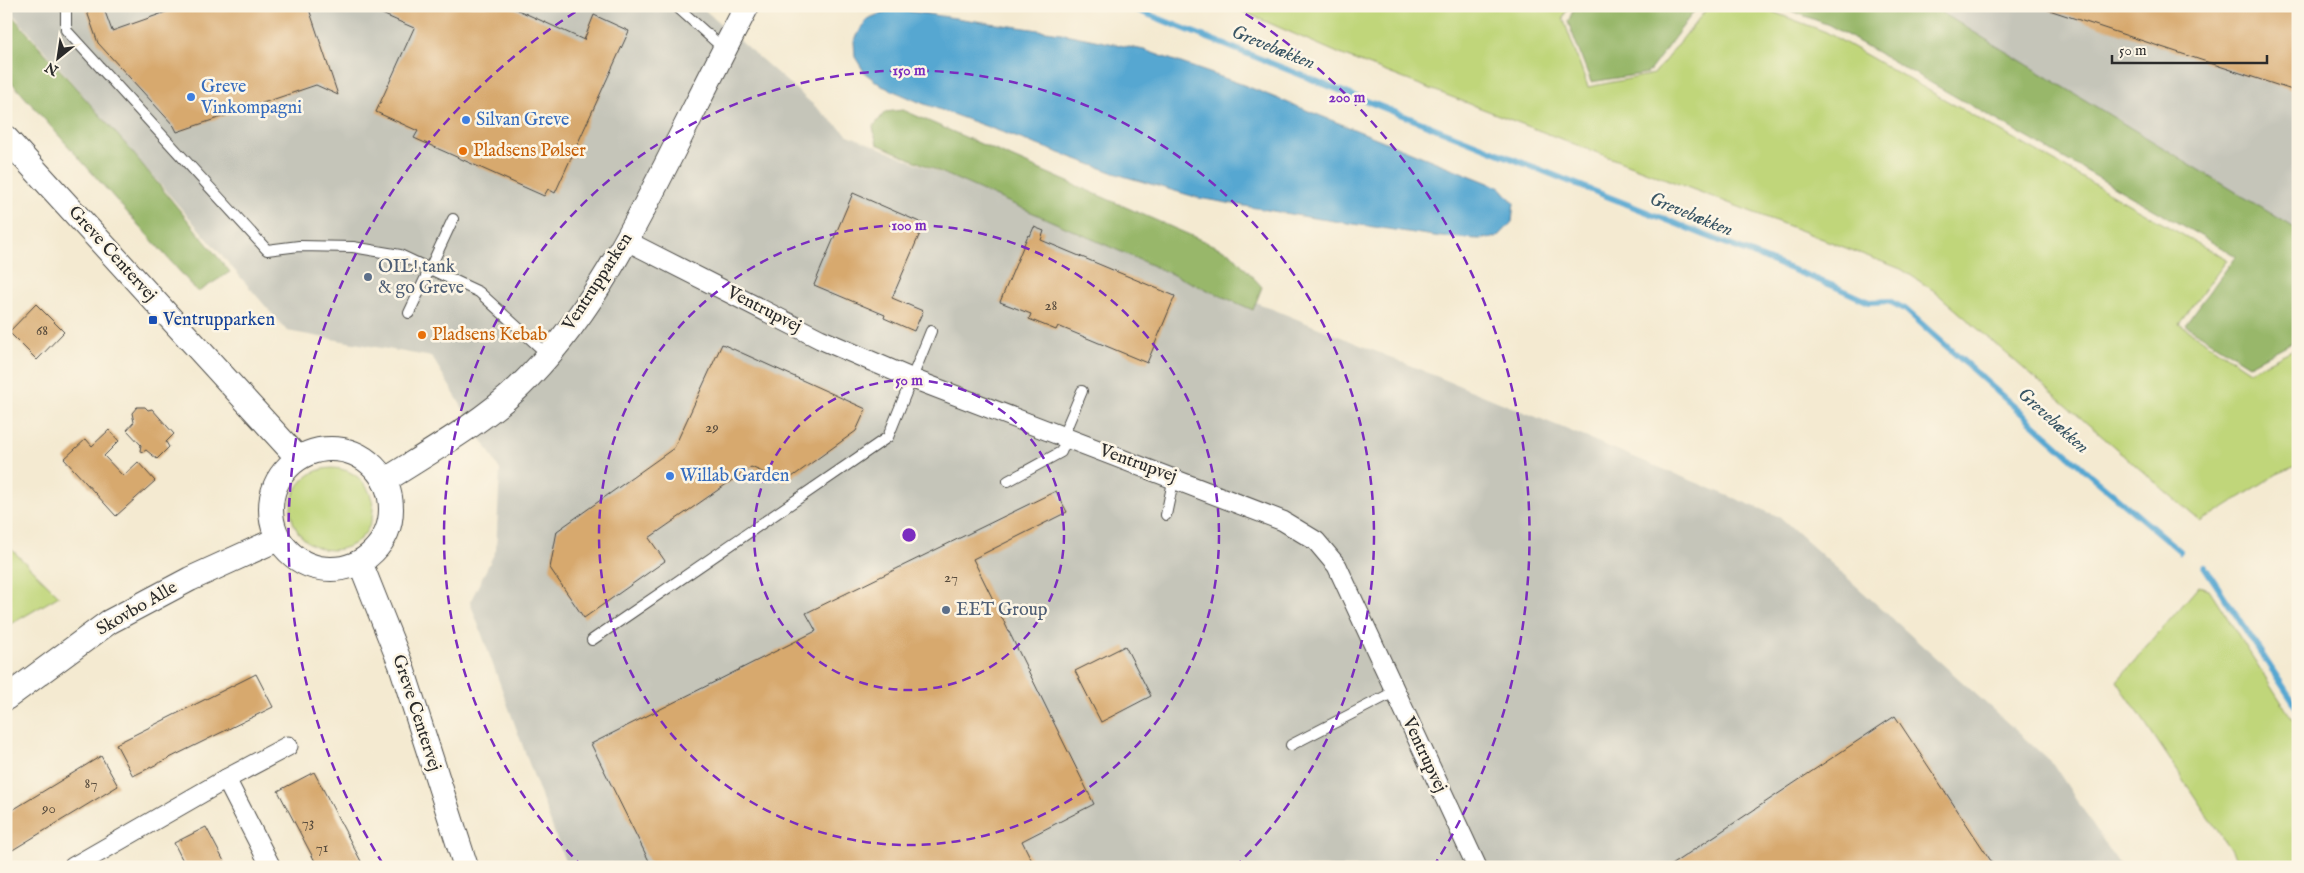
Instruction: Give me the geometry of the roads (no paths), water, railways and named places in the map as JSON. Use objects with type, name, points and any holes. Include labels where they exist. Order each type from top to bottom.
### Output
[{"type":"street","name":"Ventrupparken","points":[[384,481],[490,410],[517,388],[548,355],[584,311],[627,241],[747,6]]},
{"type":"street","name":"Greve Centervej","points":[[6,138],[298,458]]},
{"type":"street","name":"Ventrupvej","points":[[627,241],[820,338],[913,378],[1283,520],[1316,541],[1337,566],[1477,867]]},
{"type":"street","points":[[336,449],[356,454],[372,465],[384,481],[391,503],[389,526],[378,547],[360,562],[342,568],[324,569],[306,564],[290,553],[278,539],[272,522],[271,503],[275,486],[284,470],[298,458],[316,450],[336,449]]},
{"type":"street","name":"Skovbo Alle","points":[[6,698],[109,622],[190,579],[278,539]]},
{"type":"street","name":"Greve Centervej","points":[[360,562],[402,665],[466,867]]},
{"type":"street","points":[[73,867],[226,779],[288,746]]},
{"type":"street","points":[[226,779],[272,867]]},
{"type":"lane","points":[[66,6],[66,30],[267,250],[299,246],[353,247],[400,256],[430,268],[479,292],[548,355]]},
{"type":"lane","points":[[676,6],[724,49]]},
{"type":"lane","points":[[409,313],[453,219]]},
{"type":"lane","points":[[592,640],[888,437],[913,378],[930,331]]},
{"type":"lane","points":[[1008,481],[1061,452],[1082,391]]},
{"type":"lane","points":[[1166,514],[1174,477]]},
{"type":"lane","points":[[1291,745],[1394,692]]},
{"type":"water","points":[[892,9],[1060,33],[1144,50],[1241,84],[1501,188],[1514,203],[1512,222],[1498,237],[1479,239],[1441,237],[1307,217],[1199,198],[1123,176],[919,102],[882,86],[865,73],[855,57],[854,41],[867,19]]},
{"type":"waterway","name":"Grevebækken","points":[[1127,6],[1836,287],[1869,302],[1889,301],[1905,309],[2096,480],[2180,551]]},
{"type":"waterway","name":"Grevebækken","points":[[2204,566],[2298,709]]},
{"type":"place","name":"Greve Vinkompagni","points":[[191,97]]},
{"type":"place","name":"Silvan Greve","points":[[466,120]]},
{"type":"place","name":"Pladsens Pølser","points":[[463,151]]},
{"type":"place","name":"OIL! tank & go Greve","points":[[368,277]]},
{"type":"place","name":"Ventrupparken","points":[[153,320]]},
{"type":"place","name":"Pladsens Kebab","points":[[422,335]]},
{"type":"place","name":"Willab Garden","points":[[670,476]]},
{"type":"place","name":"EET Group","points":[[946,610]]}]
